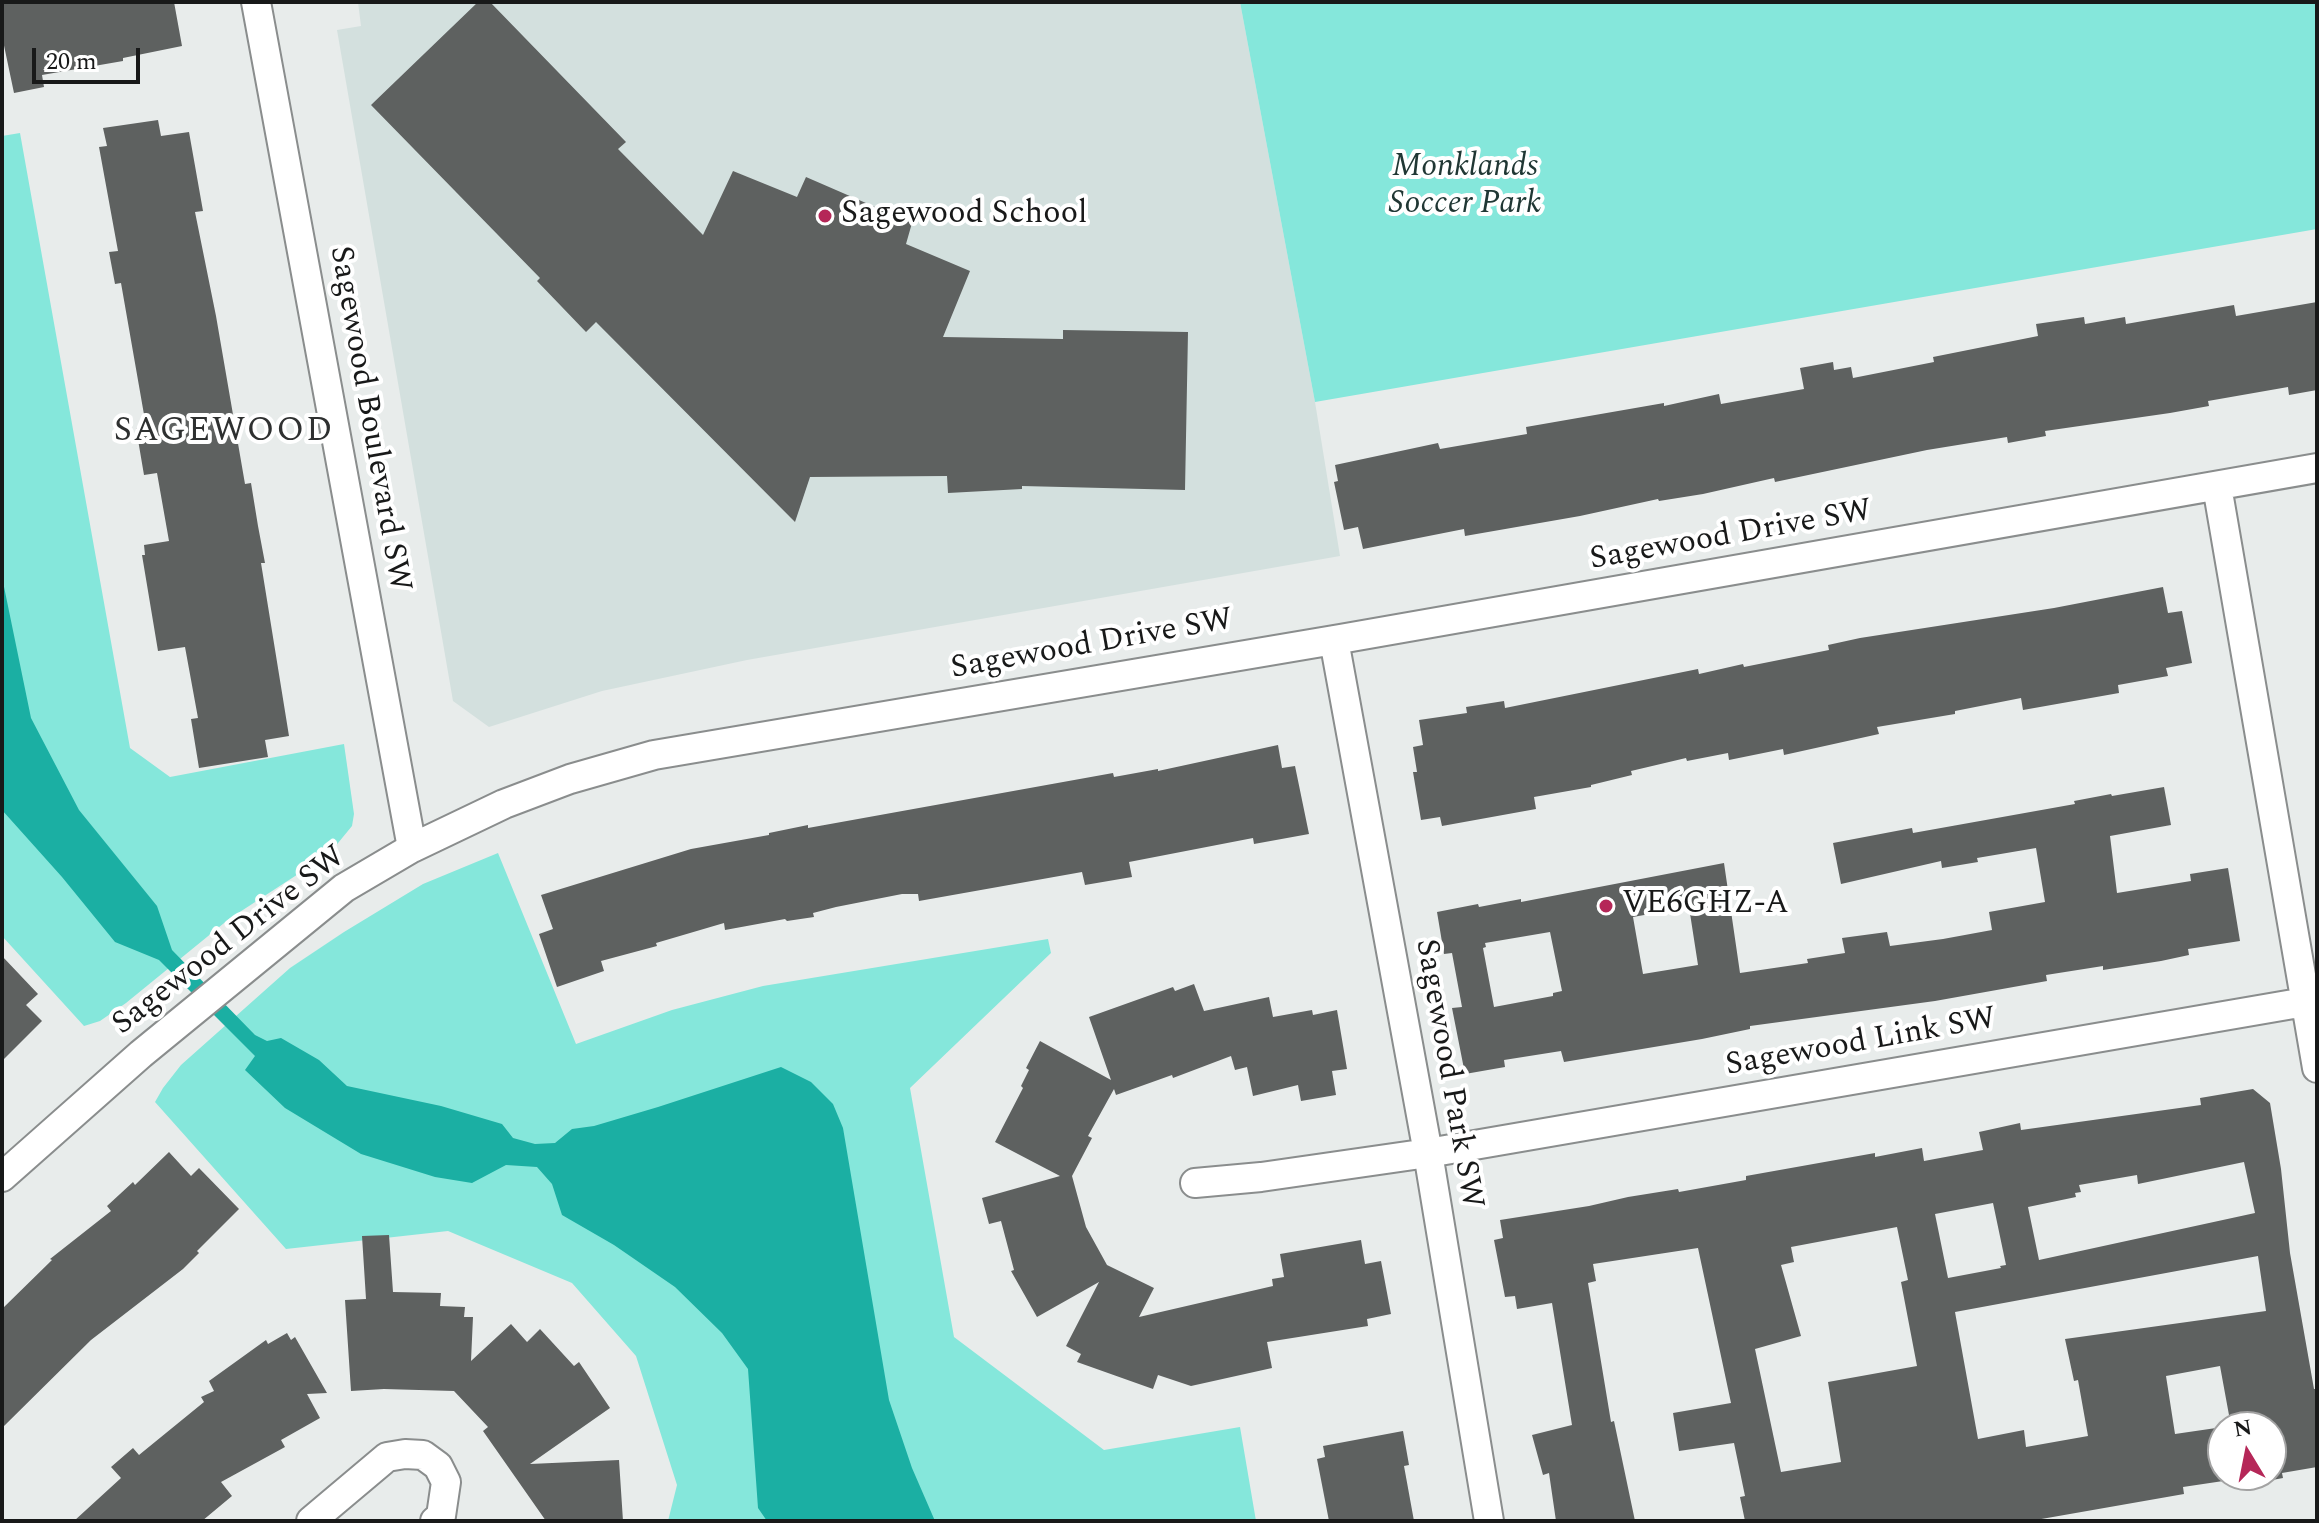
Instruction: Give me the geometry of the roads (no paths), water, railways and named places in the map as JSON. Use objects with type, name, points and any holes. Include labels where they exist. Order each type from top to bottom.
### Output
[{"type":"street","name":"Sagewood Boulevard SW","points":[[256,2],[412,848]]},
{"type":"street","name":"Sagewood Drive SW","points":[[2,1177],[141,1054],[344,888],[412,848],[504,804],[557,784],[654,755],[2317,468]]},
{"type":"street","points":[[2217,486],[2317,1068]]},
{"type":"street","name":"Sagewood Park SW","points":[[1334,640],[1428,1153],[1489,1521]]},
{"type":"street","name":"Sagewood Link SW","points":[[1195,1183],[1261,1177],[1428,1153],[2305,1002]]},
{"type":"street","points":[[311,1521],[387,1457],[405,1454],[423,1455],[438,1466],[446,1482],[441,1516],[435,1521]]},
{"type":"place","name":"Sagewood School","points":[[825,216]]},
{"type":"place","name":"VE6GHZ-A","points":[[1606,906]]},
{"type":"district","name":"SAGEWOOD","points":[[224,433]]},
{"type":"park label","name":"Monklands Soccer Park","points":[[1465,188]]}]
